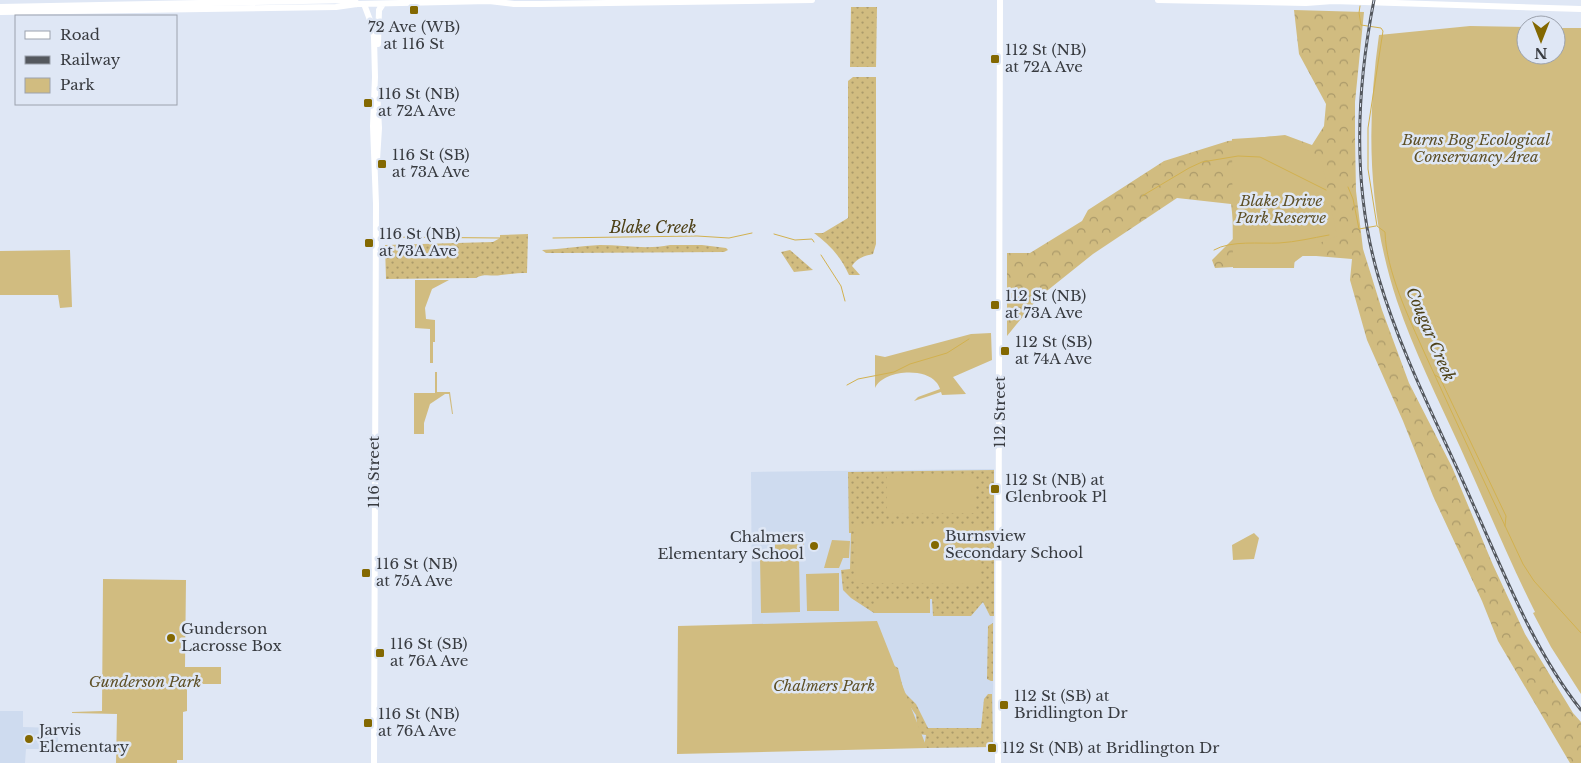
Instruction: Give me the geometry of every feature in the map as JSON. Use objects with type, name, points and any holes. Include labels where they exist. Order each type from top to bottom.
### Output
[{"type":"main road","points":[[0,7],[350,0],[361,4]]},
{"type":"main road","points":[[0,12],[336,7],[361,4],[492,1],[540,4],[812,0]]},
{"type":"main road","name":"112 Street","points":[[998,763],[1000,0]]},
{"type":"main road","points":[[1158,0],[1306,3],[1315,0],[1581,9]]},
{"type":"main road","name":"116 Street","points":[[361,4],[374,28],[379,128],[376,181],[374,763]]},
{"type":"main road","points":[[375,58],[378,45],[379,10],[383,4]]},
{"type":"shaded area","points":[[994,469],[993,747],[927,748],[752,624],[751,472]]},
{"type":"shaded area","name":"Jarvis Elementary","points":[[0,711],[23,711],[23,727],[58,728],[58,749],[26,749],[25,763],[0,763]]},
{"type":"green space","points":[[851,7],[877,7],[876,67],[850,67]]},
{"type":"green space","points":[[1294,10],[1364,12],[1355,102],[1356,191],[1363,249],[1382,310],[1409,383],[1452,467],[1493,565],[1525,634],[1573,713],[1581,722],[1581,763],[1570,763],[1498,641],[1482,601],[1433,496],[1403,421],[1367,340],[1350,280],[1352,259],[1304,255],[1292,264],[1215,268],[1212,260],[1235,237],[1231,204],[1177,198],[1093,254],[1038,298],[1007,336],[1007,253],[1030,253],[1082,221],[1088,210],[1164,161],[1228,141],[1285,135],[1312,145],[1324,126],[1326,104],[1299,54]]},
{"type":"green space","name":"Burns Bog Ecological Conservancy Area","points":[[1470,26],[1516,27],[1516,65],[1566,65],[1566,28],[1581,28],[1581,694],[1551,647],[1533,613],[1535,612],[1419,357],[1397,301],[1380,235],[1372,169],[1372,102],[1379,35]]},
{"type":"green space","points":[[853,77],[876,77],[876,244],[873,254],[861,258],[852,266],[860,275],[849,275],[834,252],[814,233],[823,233],[848,218],[848,81]]},
{"type":"green space","name":"Blake Drive Park Reserve","points":[[1281,136],[1321,157],[1337,236],[1319,243],[1318,256],[1295,256],[1294,268],[1233,268],[1232,139]]},
{"type":"green space","points":[[528,234],[527,273],[485,275],[476,278],[386,279],[385,245],[493,242],[500,238],[500,235]]},
{"type":"green space","points":[[600,245],[644,247],[702,245],[726,248],[728,250],[724,252],[546,253],[542,250]]},
{"type":"green space","points":[[70,250],[72,307],[60,308],[58,295],[0,295],[0,251]]},
{"type":"green space","points":[[790,250],[813,270],[794,272],[781,252]]},
{"type":"green space","points":[[415,280],[449,280],[432,289],[425,308],[426,319],[435,320],[433,363],[430,363],[430,329],[415,328]]},
{"type":"green space","points":[[991,333],[992,360],[953,377],[966,394],[942,395],[941,392],[914,401],[918,397],[940,389],[937,383],[930,377],[914,373],[895,374],[886,377],[875,388],[875,355],[885,357],[971,334]]},
{"type":"green space","points":[[435,372],[437,372],[437,392],[450,392],[453,414],[449,394],[445,394],[430,404],[424,423],[424,434],[414,434],[414,393],[435,393]]},
{"type":"green space","points":[[994,470],[994,616],[990,616],[983,602],[971,616],[933,616],[932,599],[875,599],[874,613],[851,598],[843,590],[841,570],[850,569],[851,533],[849,533],[848,472]]},
{"type":"green space","points":[[975,474],[975,513],[887,514],[887,475]]},
{"type":"green space","points":[[856,524],[981,525],[981,584],[855,583]]},
{"type":"green space","points":[[1254,533],[1259,538],[1254,559],[1233,560],[1232,545]]},
{"type":"green space","points":[[775,538],[804,538],[804,551],[775,551]]},
{"type":"green space","points":[[832,540],[850,541],[849,558],[843,558],[839,568],[824,568]]},
{"type":"green space","points":[[799,556],[800,612],[761,613],[760,557]]},
{"type":"green space","points":[[839,573],[839,611],[807,611],[806,574]]},
{"type":"green space","name":"Gunderson Park","points":[[103,579],[186,580],[185,667],[221,667],[221,684],[187,684],[187,711],[183,712],[183,760],[177,760],[177,763],[116,763],[117,714],[72,713],[102,711]]},
{"type":"green space","points":[[874,599],[930,599],[930,613],[874,613]]},
{"type":"green space","name":"Chalmers Park","points":[[877,621],[927,748],[677,754],[678,626]]},
{"type":"green space","points":[[993,623],[993,681],[991,681],[987,679],[988,626]]},
{"type":"green space","points":[[893,665],[898,668],[904,692],[916,704],[928,728],[981,728],[984,699],[988,694],[992,694],[993,745],[990,747],[924,748],[926,735],[918,734],[916,715],[907,702]]},
{"type":"waterway","name":"Cougar Creek","points":[[1360,6],[1361,25],[1381,28],[1383,31],[1368,128],[1368,169],[1377,226],[1385,232],[1389,262],[1399,294],[1523,564],[1534,581],[1581,633]]},
{"type":"waterway","name":"Blake Creek","points":[[1142,196],[1202,162],[1238,156],[1260,157],[1326,190]]},
{"type":"waterway","name":"Blake Creek","points":[[1348,187],[1353,199],[1359,229],[1376,226]]},
{"type":"waterway","name":"Blake Creek","points":[[553,238],[697,236],[729,238],[752,233]]},
{"type":"waterway","name":"Blake Creek","points":[[774,234],[795,240],[812,239],[814,242]]},
{"type":"waterway","points":[[1214,250],[1229,245],[1298,241],[1329,235]]},
{"type":"waterway","name":"Blake Creek","points":[[385,237],[500,238]]},
{"type":"waterway","name":"Blake Creek","points":[[821,255],[841,286],[845,301]]},
{"type":"waterway","name":"Blake Creek","points":[[847,385],[858,379],[894,372],[910,364],[947,353],[969,339]]},
{"type":"waterway","points":[[1435,375],[1440,378],[1506,516],[1505,526]]},
{"type":"railway","points":[[1374,0],[1363,70],[1360,140],[1364,210],[1370,245],[1379,279],[1410,365],[1508,584],[1549,663],[1581,710]]},
{"type":"place","name":"72 Ave (WB) at 116 St","points":[[414,10]]},
{"type":"place","name":"112 St (NB) at 72A Ave","points":[[995,59]]},
{"type":"place","name":"116 St (NB) at 72A Ave","points":[[368,103]]},
{"type":"place","name":"116 St (SB) at 73A Ave","points":[[382,164]]},
{"type":"place","name":"116 St (NB) at 73A Ave","points":[[369,243]]},
{"type":"place","name":"112 St (NB) at 73A Ave","points":[[995,305]]},
{"type":"place","name":"112 St (SB) at 74A Ave","points":[[1005,351]]},
{"type":"place","name":"112 St (NB) at Glenbrook Pl","points":[[995,489]]},
{"type":"place","name":"Burnsview Secondary School","points":[[935,545]]},
{"type":"place","name":"Chalmers Elementary School","points":[[814,546]]},
{"type":"place","name":"116 St (NB) at 75A Ave","points":[[366,573]]},
{"type":"place","name":"Gunderson Lacrosse Box","points":[[171,638]]},
{"type":"place","name":"116 St (SB) at 76A Ave","points":[[380,653]]},
{"type":"place","name":"112 St (SB) at Bridlington Dr","points":[[1004,705]]},
{"type":"place","name":"116 St (NB) at 76A Ave","points":[[368,723]]},
{"type":"place","name":"Jarvis Elementary","points":[[29,739]]},
{"type":"place","name":"112 St (NB) at Bridlington Dr","points":[[992,748]]}]
